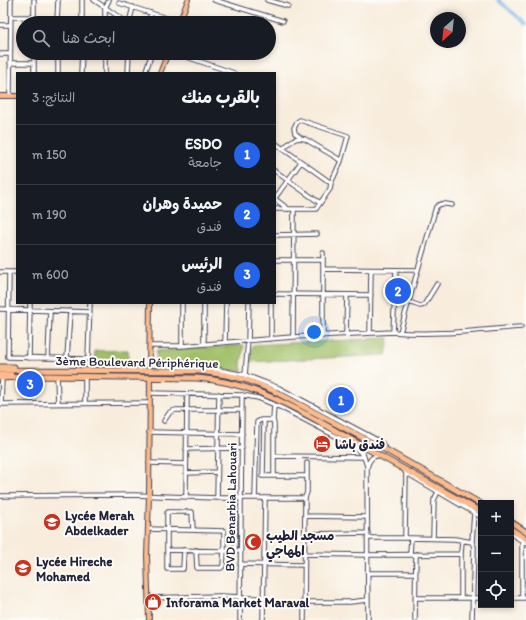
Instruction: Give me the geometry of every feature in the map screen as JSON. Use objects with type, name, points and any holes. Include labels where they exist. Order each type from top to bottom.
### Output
[{"type":"highway","points":[[0,367],[55,368],[61,370]]},
{"type":"highway","name":"3ème Boulevard Périphérique","points":[[0,370],[200,371],[247,380],[272,390],[386,450],[478,502]]},
{"type":"highway","name":"3ème Boulevard Périphérique","points":[[1,377],[57,376],[211,379],[249,388],[272,397],[380,455],[478,510]]},
{"type":"highway","points":[[514,524],[526,532]]},
{"type":"highway","points":[[514,532],[525,541]]},
{"type":"main road","points":[[182,16],[188,0]]},
{"type":"main road","points":[[161,72],[166,60]]},
{"type":"main road","points":[[0,96],[16,96]]},
{"type":"main road","points":[[149,371],[150,304]]},
{"type":"main road","points":[[149,620],[147,556],[150,378]]},
{"type":"street","points":[[10,96],[11,0]]},
{"type":"street","points":[[34,0],[34,16]]},
{"type":"street","points":[[57,16],[58,0]]},
{"type":"street","points":[[82,0],[82,16]]},
{"type":"street","points":[[94,0],[118,16]]},
{"type":"street","points":[[105,16],[106,8],[109,0]]},
{"type":"street","points":[[214,0],[267,16]]},
{"type":"street","points":[[267,0],[288,6]]},
{"type":"street","points":[[119,2],[160,16]]},
{"type":"street","points":[[131,16],[134,7]]},
{"type":"street","points":[[11,17],[16,17]]},
{"type":"street","points":[[276,19],[283,21]]},
{"type":"street","points":[[0,25],[10,25]]},
{"type":"street","points":[[0,54],[10,54]]},
{"type":"street","points":[[58,60],[58,72]]},
{"type":"street","points":[[81,72],[82,60]]},
{"type":"street","points":[[104,72],[105,60]]},
{"type":"street","points":[[128,60],[128,72]]},
{"type":"street","points":[[145,72],[150,60]]},
{"type":"street","points":[[196,60],[231,72]]},
{"type":"street","points":[[10,63],[34,63],[34,72]]},
{"type":"street","points":[[276,209],[316,209],[330,190],[341,160],[348,136],[300,120],[296,122],[294,128],[300,137],[341,160]]},
{"type":"street","points":[[283,149],[293,139],[300,137]]},
{"type":"street","points":[[276,144],[331,184]]},
{"type":"street","points":[[276,198],[301,162]]},
{"type":"street","points":[[276,172],[320,203]]},
{"type":"street","points":[[276,200],[288,209]]},
{"type":"street","points":[[400,332],[436,207],[444,203],[452,206]]},
{"type":"street","points":[[293,337],[294,209]]},
{"type":"street","points":[[276,235],[317,234]]},
{"type":"street","points":[[323,253],[323,336]]},
{"type":"street","points":[[276,260],[323,260]]},
{"type":"street","points":[[323,269],[418,270]]},
{"type":"street","points":[[370,333],[372,295],[371,270]]},
{"type":"street","points":[[393,332],[396,270]]},
{"type":"street","points":[[0,272],[16,272]]},
{"type":"street","points":[[9,272],[8,358],[88,359],[90,304]]},
{"type":"street","points":[[409,302],[420,306],[424,305],[437,284]]},
{"type":"street","points":[[276,294],[372,295]]},
{"type":"street","points":[[346,334],[347,294]]},
{"type":"street","points":[[29,358],[30,304]]},
{"type":"street","points":[[182,304],[182,346]]},
{"type":"street","points":[[204,304],[204,344]]},
{"type":"street","points":[[225,342],[226,304]]},
{"type":"street","points":[[245,375],[248,341],[248,304]]},
{"type":"street","points":[[270,339],[271,304]]},
{"type":"street","points":[[0,309],[90,312]]},
{"type":"street","points":[[48,358],[50,311]]},
{"type":"street","points":[[67,358],[70,311]]},
{"type":"street","points":[[150,346],[182,346],[346,334],[451,332],[521,327]]},
{"type":"street","points":[[150,365],[210,368],[245,375],[279,388],[379,441],[386,450]]},
{"type":"street","points":[[57,376],[58,404]]},
{"type":"street","points":[[1,377],[0,404],[150,403]]},
{"type":"street","points":[[85,377],[85,403]]},
{"type":"street","points":[[150,393],[242,395],[258,398],[274,404],[345,441],[352,445],[364,457]]},
{"type":"street","points":[[186,497],[187,394]]},
{"type":"street","points":[[216,498],[219,394]]},
{"type":"street","name":"BVD Benarbia Lahouari","points":[[240,620],[242,395]]},
{"type":"street","points":[[274,404],[274,476]]},
{"type":"street","points":[[164,420],[170,412],[176,410],[242,410]]},
{"type":"street","points":[[262,476],[264,420]]},
{"type":"street","points":[[255,498],[257,422],[273,420]]},
{"type":"street","points":[[149,432],[242,434]]},
{"type":"street","points":[[354,441],[362,451],[367,468],[369,573],[368,620]]},
{"type":"street","points":[[186,449],[242,448]]},
{"type":"street","points":[[367,468],[370,459],[374,456],[380,455]]},
{"type":"street","points":[[274,456],[364,457]]},
{"type":"street","points":[[149,463],[186,464]]},
{"type":"street","points":[[304,620],[303,602],[307,463]]},
{"type":"street","points":[[394,463],[406,473],[478,515]]},
{"type":"street","points":[[186,473],[217,472]]},
{"type":"street","points":[[405,538],[406,473]]},
{"type":"street","points":[[256,476],[306,476]]},
{"type":"street","points":[[433,537],[434,500],[438,492]]},
{"type":"street","points":[[0,496],[149,496],[235,499],[305,498]]},
{"type":"street","points":[[264,620],[265,498]]},
{"type":"street","points":[[235,499],[235,551]]},
{"type":"street","points":[[184,550],[183,569],[167,569],[167,513],[192,512],[193,530]]},
{"type":"street","points":[[472,620],[474,546],[472,542],[474,513]]},
{"type":"street","points":[[305,516],[367,517]]},
{"type":"street","points":[[148,529],[224,531],[222,568],[199,569],[196,566],[196,550]]},
{"type":"street","points":[[305,534],[368,533]]},
{"type":"street","points":[[514,536],[525,541],[524,598]]},
{"type":"street","points":[[368,538],[433,537],[472,542]]},
{"type":"street","points":[[410,554],[411,538]]},
{"type":"street","points":[[461,598],[462,540]]},
{"type":"street","points":[[166,550],[240,550]]},
{"type":"street","points":[[304,554],[461,554]]},
{"type":"street","points":[[415,620],[416,554]]},
{"type":"street","points":[[240,564],[304,565]]},
{"type":"street","points":[[369,573],[415,573]]},
{"type":"street","points":[[149,598],[220,596],[264,598]]},
{"type":"street","points":[[415,598],[478,598]]},
{"type":"street","points":[[303,602],[350,602],[368,600]]},
{"type":"green space","points":[[389,338],[386,355],[249,362],[253,345]]},
{"type":"green space","points":[[244,345],[241,364],[242,371],[157,364],[156,351]]},
{"type":"green space","points":[[128,350],[128,363],[95,363],[95,351]]},
{"type":"waterway","points":[[498,0],[526,24]]},
{"type":"place","name":"حميدة وهران","points":[[398,291]]},
{"type":"place","name":"الرئيس","points":[[30,384]]},
{"type":"place","name":"ESDO","points":[[341,400]]},
{"type":"place","name":"فندق باشا","points":[[322,444]]},
{"type":"place","name":"Lycée Merah Abdelkader","points":[[52,522]]},
{"type":"place","name":"مسجد الطيب المهاجي","points":[[253,542]]},
{"type":"place","name":"Lycée Hireche Mohamed","points":[[23,568]]},
{"type":"place","name":"Inforama Market Maraval","points":[[153,602]]}]
